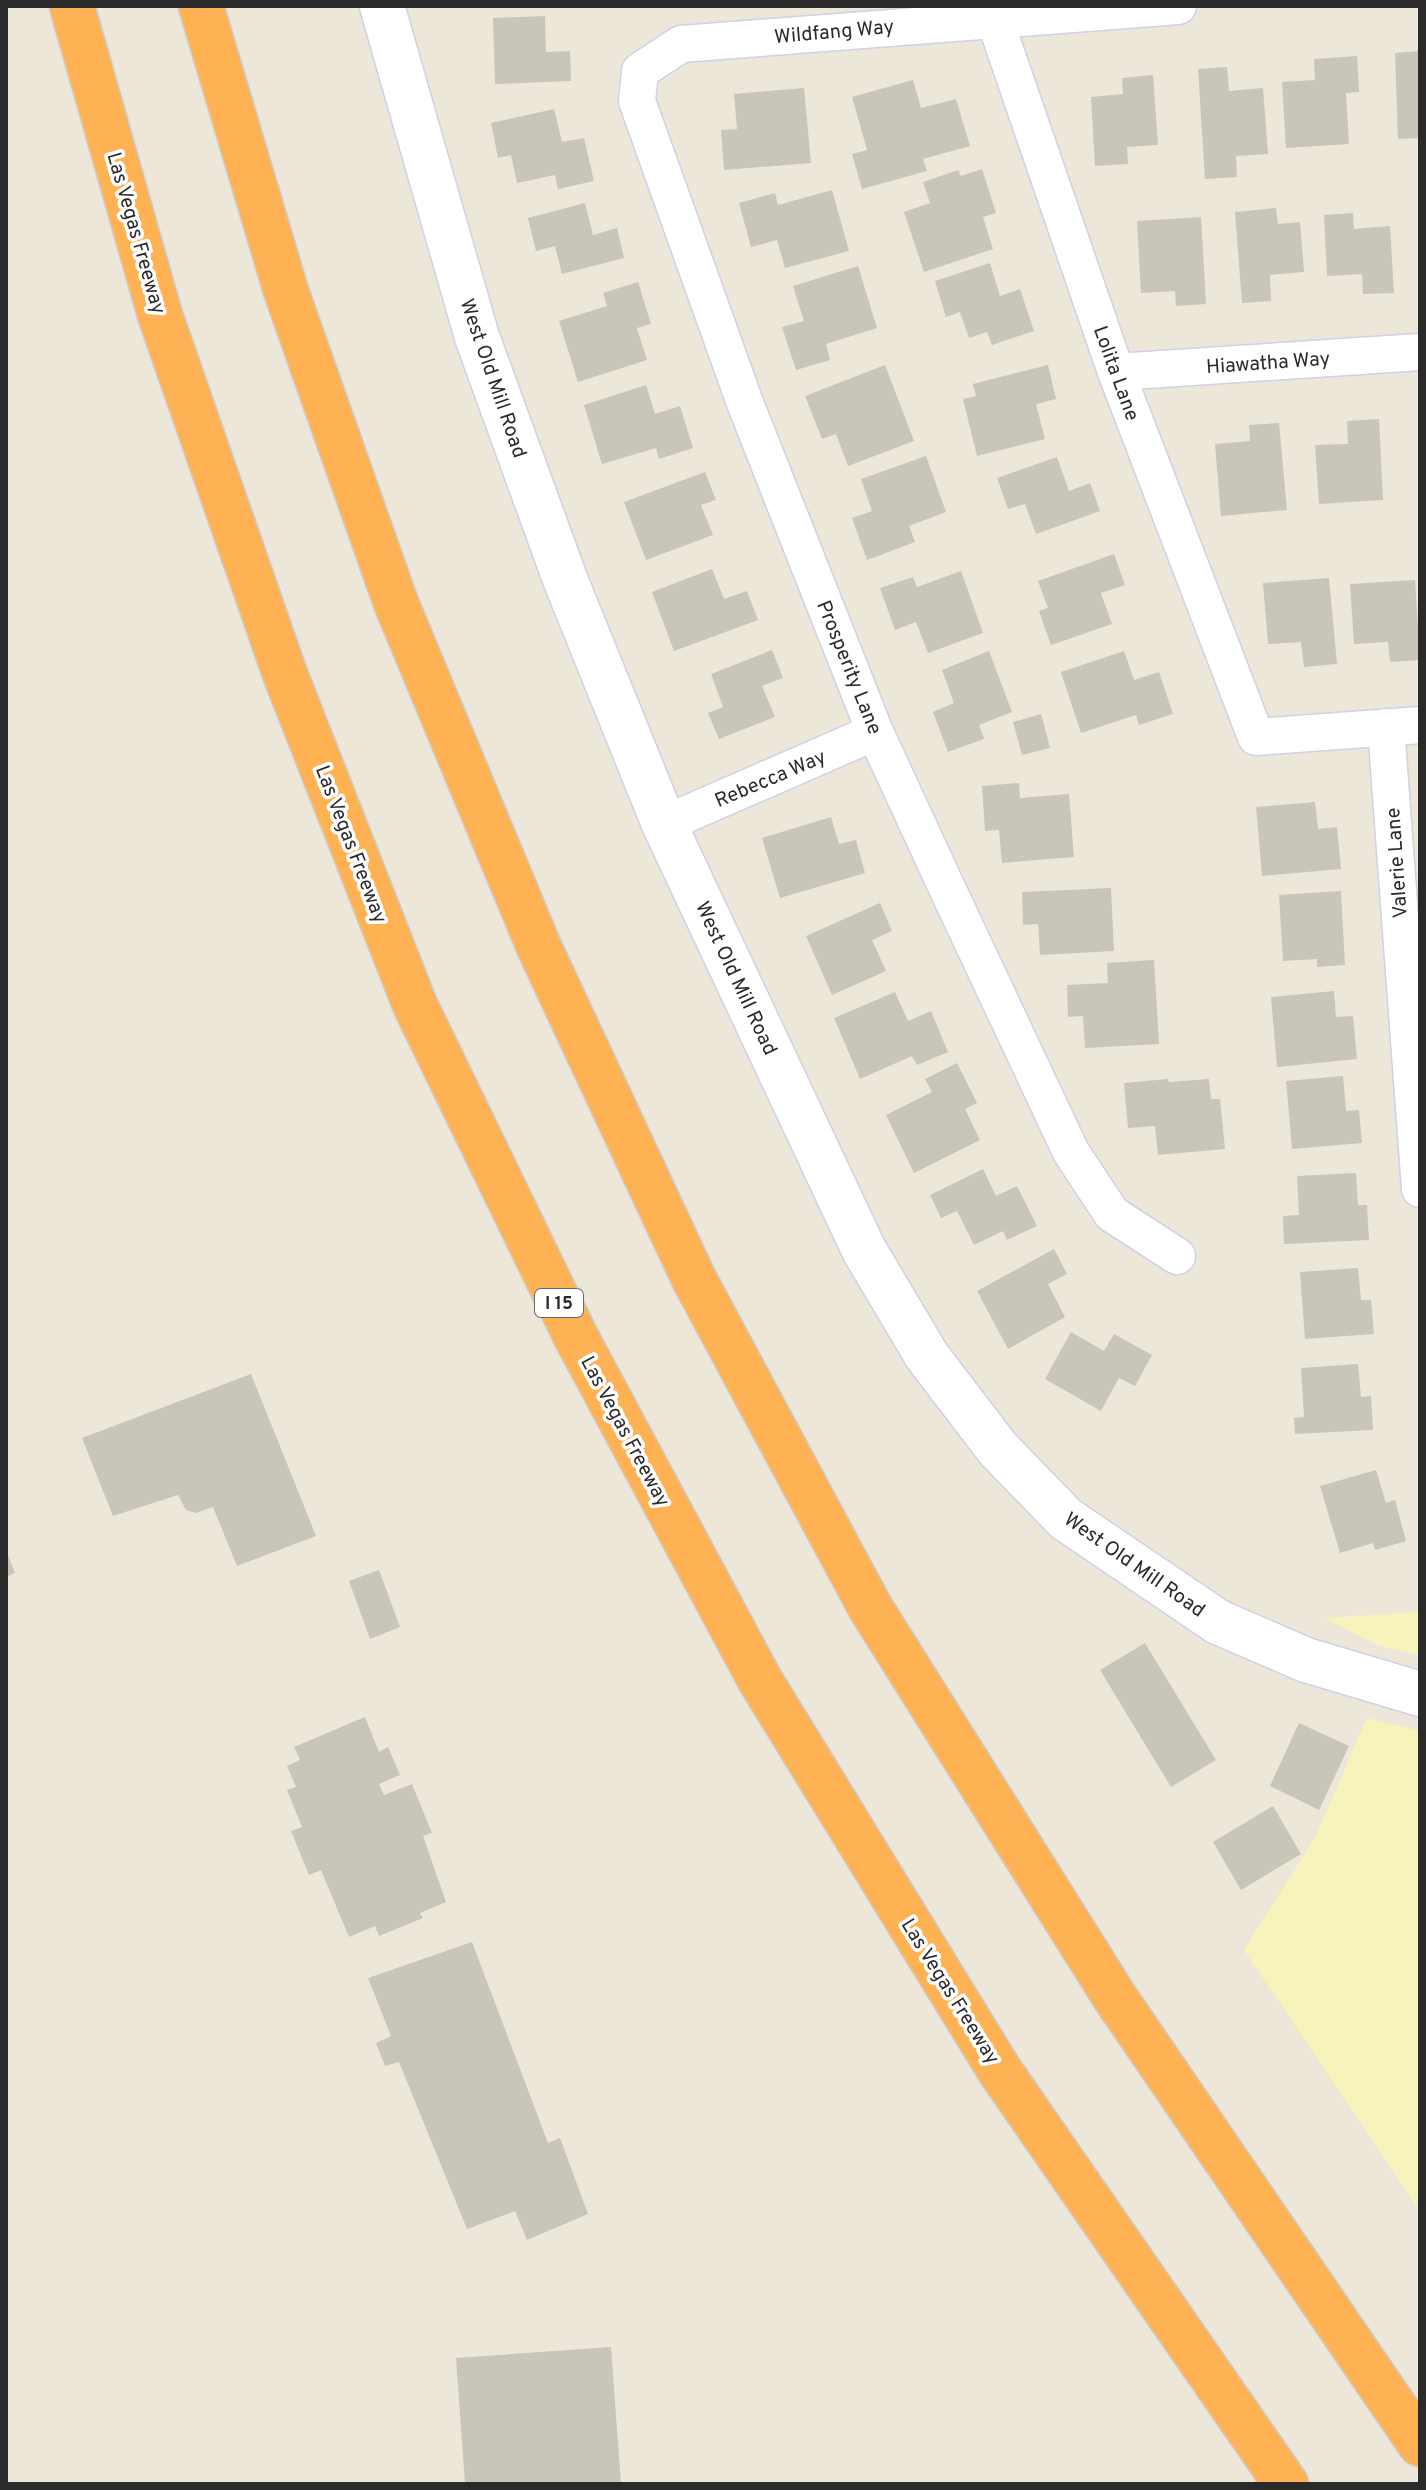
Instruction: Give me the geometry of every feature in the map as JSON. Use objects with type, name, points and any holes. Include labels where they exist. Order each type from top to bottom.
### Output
[{"type":"highway","name":"Las Vegas Freeway","points":[[72,6],[160,315],[285,674],[415,1005],[569,1323],[760,1680],[1000,2071],[1286,2484]]},
{"type":"highway","points":[[201,6],[286,291],[396,603],[539,947],[694,1279],[870,1607],[1114,1996],[1420,2444]]},
{"type":"street","name":"West Old Mill Road","points":[[382,6],[477,337],[565,579],[664,824],[864,1250],[927,1356],[998,1449],[1066,1519],[1218,1622],[1306,1660],[1420,1694]]},
{"type":"street","name":"Wildfang Way","points":[[681,44],[992,12],[1178,6]]},
{"type":"street","name":"Lolita Lane","points":[[992,12],[1116,372],[1256,737],[1403,726]]},
{"type":"street","name":"Prosperity Lane","points":[[681,44],[640,71],[637,101],[745,403],[875,732],[1071,1152],[1112,1214],[1177,1256]]},
{"type":"street","name":"Hiawatha Way","points":[[1116,372],[1420,352]]},
{"type":"street","name":"Valerie Lane","points":[[1403,726],[1420,1189]]},
{"type":"street","name":"Rebecca Way","points":[[664,824],[875,732]]},
{"type":"sand","points":[[1420,1612],[1420,1656],[1375,1644],[1324,1618]]},
{"type":"sand","points":[[1367,1718],[1420,1731],[1420,2211],[1244,1950],[1316,1836]]},
{"type":"building","points":[[545,16],[546,52],[570,51],[571,81],[495,84],[493,18]]},
{"type":"building","points":[[1420,51],[1420,138],[1398,139],[1395,53]]},
{"type":"building","points":[[1357,56],[1359,92],[1346,93],[1349,144],[1286,148],[1282,82],[1315,80],[1314,59]]},
{"type":"building","points":[[1227,67],[1229,91],[1263,88],[1268,154],[1236,156],[1237,177],[1205,179],[1198,69]]},
{"type":"building","points":[[1153,75],[1158,145],[1127,147],[1128,164],[1095,166],[1091,97],[1123,94],[1122,78]]},
{"type":"building","points":[[913,80],[921,108],[956,99],[970,146],[923,159],[927,171],[862,189],[852,154],[867,150],[852,97]]},
{"type":"building","points":[[804,88],[811,163],[724,170],[721,130],[737,129],[734,94]]},
{"type":"building","points":[[554,109],[562,142],[584,138],[594,181],[558,189],[555,175],[517,183],[511,155],[498,158],[491,123]]},
{"type":"building","points":[[982,169],[996,213],[983,217],[993,249],[924,272],[904,212],[930,203],[923,182],[958,170],[961,176]]},
{"type":"building","points":[[832,190],[849,251],[785,268],[777,240],[751,247],[739,203],[775,193],[778,205]]},
{"type":"building","points":[[585,203],[593,235],[617,228],[624,258],[562,274],[555,246],[536,251],[528,218]]},
{"type":"building","points":[[1276,208],[1278,224],[1300,222],[1304,272],[1270,275],[1271,301],[1242,303],[1235,212]]},
{"type":"building","points":[[1353,213],[1354,229],[1390,226],[1394,293],[1363,294],[1362,274],[1327,276],[1324,215]]},
{"type":"building","points":[[1201,217],[1206,304],[1176,306],[1175,291],[1141,293],[1137,221]]},
{"type":"building","points":[[990,263],[1000,296],[1020,289],[1034,331],[992,345],[987,332],[969,338],[960,312],[946,317],[935,281]]},
{"type":"building","points":[[858,266],[877,328],[826,344],[830,360],[796,370],[782,327],[804,321],[793,286]]},
{"type":"building","points":[[638,282],[651,324],[637,328],[647,360],[578,382],[559,321],[607,306],[603,293]]},
{"type":"building","points":[[885,365],[914,441],[848,466],[836,434],[822,439],[805,396]]},
{"type":"building","points":[[1048,365],[1056,399],[1036,404],[1045,439],[977,456],[963,399],[976,396],[973,384]]},
{"type":"building","points":[[646,385],[655,414],[680,406],[693,448],[659,459],[656,448],[602,464],[584,405]]},
{"type":"building","points":[[1379,419],[1383,500],[1319,504],[1315,445],[1348,444],[1347,421]]},
{"type":"building","points":[[1279,423],[1287,510],[1221,516],[1215,444],[1250,441],[1249,425]]},
{"type":"building","points":[[926,456],[946,512],[909,526],[915,542],[867,560],[852,518],[872,511],[861,479]]},
{"type":"building","points":[[1057,457],[1069,491],[1090,483],[1100,511],[1036,534],[1025,504],[1008,509],[997,478]]},
{"type":"building","points":[[705,472],[716,500],[701,505],[713,535],[646,560],[624,502]]},
{"type":"building","points":[[1114,554],[1125,585],[1101,593],[1112,624],[1051,645],[1039,611],[1048,608],[1038,581]]},
{"type":"building","points":[[712,569],[724,599],[747,591],[758,620],[674,651],[652,592]]},
{"type":"building","points":[[961,571],[983,633],[928,653],[916,622],[895,630],[880,588],[913,577],[917,587]]},
{"type":"building","points":[[1329,578],[1337,664],[1304,667],[1301,642],[1268,644],[1263,583]]},
{"type":"building","points":[[1415,580],[1420,660],[1390,662],[1388,642],[1354,644],[1350,584]]},
{"type":"building","points":[[772,650],[783,678],[762,686],[775,717],[719,739],[708,713],[723,707],[711,674]]},
{"type":"building","points":[[989,651],[1012,712],[979,725],[984,739],[948,752],[933,712],[954,703],[942,670]]},
{"type":"building","points":[[1124,651],[1134,680],[1159,672],[1173,714],[1139,725],[1136,715],[1081,733],[1061,672]]},
{"type":"building","points":[[1041,714],[1050,748],[1022,755],[1013,722]]},
{"type":"building","points":[[1019,783],[1020,798],[1069,794],[1074,857],[1002,863],[999,830],[985,831],[982,786]]},
{"type":"building","points":[[1315,802],[1318,829],[1337,827],[1341,869],[1262,876],[1256,807]]},
{"type":"building","points":[[831,817],[839,844],[856,840],[865,873],[780,898],[762,838]]},
{"type":"building","points":[[1111,888],[1114,951],[1040,955],[1038,924],[1023,925],[1022,892]]},
{"type":"building","points":[[1341,891],[1345,965],[1317,967],[1317,959],[1283,961],[1279,895]]},
{"type":"building","points":[[880,903],[892,931],[872,940],[886,971],[832,995],[806,936]]},
{"type":"building","points":[[1154,960],[1159,1044],[1085,1048],[1083,1016],[1068,1017],[1067,985],[1108,983],[1107,963]]},
{"type":"building","points":[[1334,991],[1336,1017],[1353,1016],[1357,1059],[1277,1067],[1271,997]]},
{"type":"building","points":[[895,992],[908,1021],[931,1011],[948,1052],[917,1065],[912,1056],[860,1079],[834,1018]]},
{"type":"building","points":[[957,1063],[977,1103],[965,1109],[980,1140],[914,1173],[886,1115],[932,1092],[925,1079]]},
{"type":"building","points":[[1343,1076],[1346,1111],[1359,1110],[1362,1143],[1292,1149],[1286,1081]]},
{"type":"building","points":[[1168,1079],[1169,1082],[1209,1079],[1211,1099],[1220,1099],[1225,1149],[1158,1155],[1155,1126],[1128,1128],[1124,1083]]},
{"type":"building","points":[[983,1169],[996,1196],[1017,1186],[1037,1226],[1007,1240],[1003,1231],[974,1245],[957,1211],[941,1218],[930,1195]]},
{"type":"building","points":[[1356,1173],[1358,1205],[1367,1205],[1369,1240],[1284,1244],[1283,1216],[1299,1215],[1297,1176]]},
{"type":"building","points":[[1054,1249],[1067,1274],[1048,1284],[1065,1317],[1008,1349],[977,1291]]},
{"type":"building","points":[[1358,1268],[1361,1300],[1371,1300],[1374,1334],[1305,1339],[1300,1272]]},
{"type":"building","points":[[1071,1332],[1104,1351],[1114,1334],[1152,1355],[1135,1386],[1119,1378],[1101,1411],[1045,1379]]},
{"type":"building","points":[[1358,1364],[1361,1397],[1371,1396],[1373,1430],[1295,1434],[1294,1418],[1304,1417],[1301,1368]]},
{"type":"building","points":[[251,1374],[316,1536],[237,1566],[213,1507],[196,1513],[186,1510],[178,1495],[113,1516],[82,1438]]},
{"type":"building","points":[[1376,1470],[1386,1503],[1395,1500],[1406,1541],[1375,1550],[1373,1543],[1340,1553],[1320,1486]]},
{"type":"building","points":[[6,1550],[15,1573],[6,1577]]},
{"type":"building","points":[[379,1570],[400,1627],[370,1639],[349,1581]]},
{"type":"building","points":[[1145,1643],[1216,1760],[1171,1787],[1100,1670]]},
{"type":"building","points":[[365,1717],[379,1752],[388,1747],[400,1775],[379,1784],[384,1795],[412,1784],[432,1833],[423,1836],[446,1902],[420,1913],[423,1918],[379,1936],[375,1926],[349,1937],[321,1870],[309,1875],[291,1831],[302,1827],[287,1790],[296,1787],[287,1766],[300,1760],[294,1747]]},
{"type":"building","points":[[1299,1723],[1349,1746],[1319,1810],[1270,1786]]},
{"type":"building","points":[[1273,1806],[1301,1854],[1241,1890],[1213,1842]]},
{"type":"building","points":[[472,1942],[548,2143],[560,2138],[588,2214],[527,2240],[515,2211],[467,2229],[399,2062],[385,2066],[376,2043],[391,2036],[368,1978]]},
{"type":"building","points":[[611,2347],[621,2484],[465,2484],[456,2358]]}]
